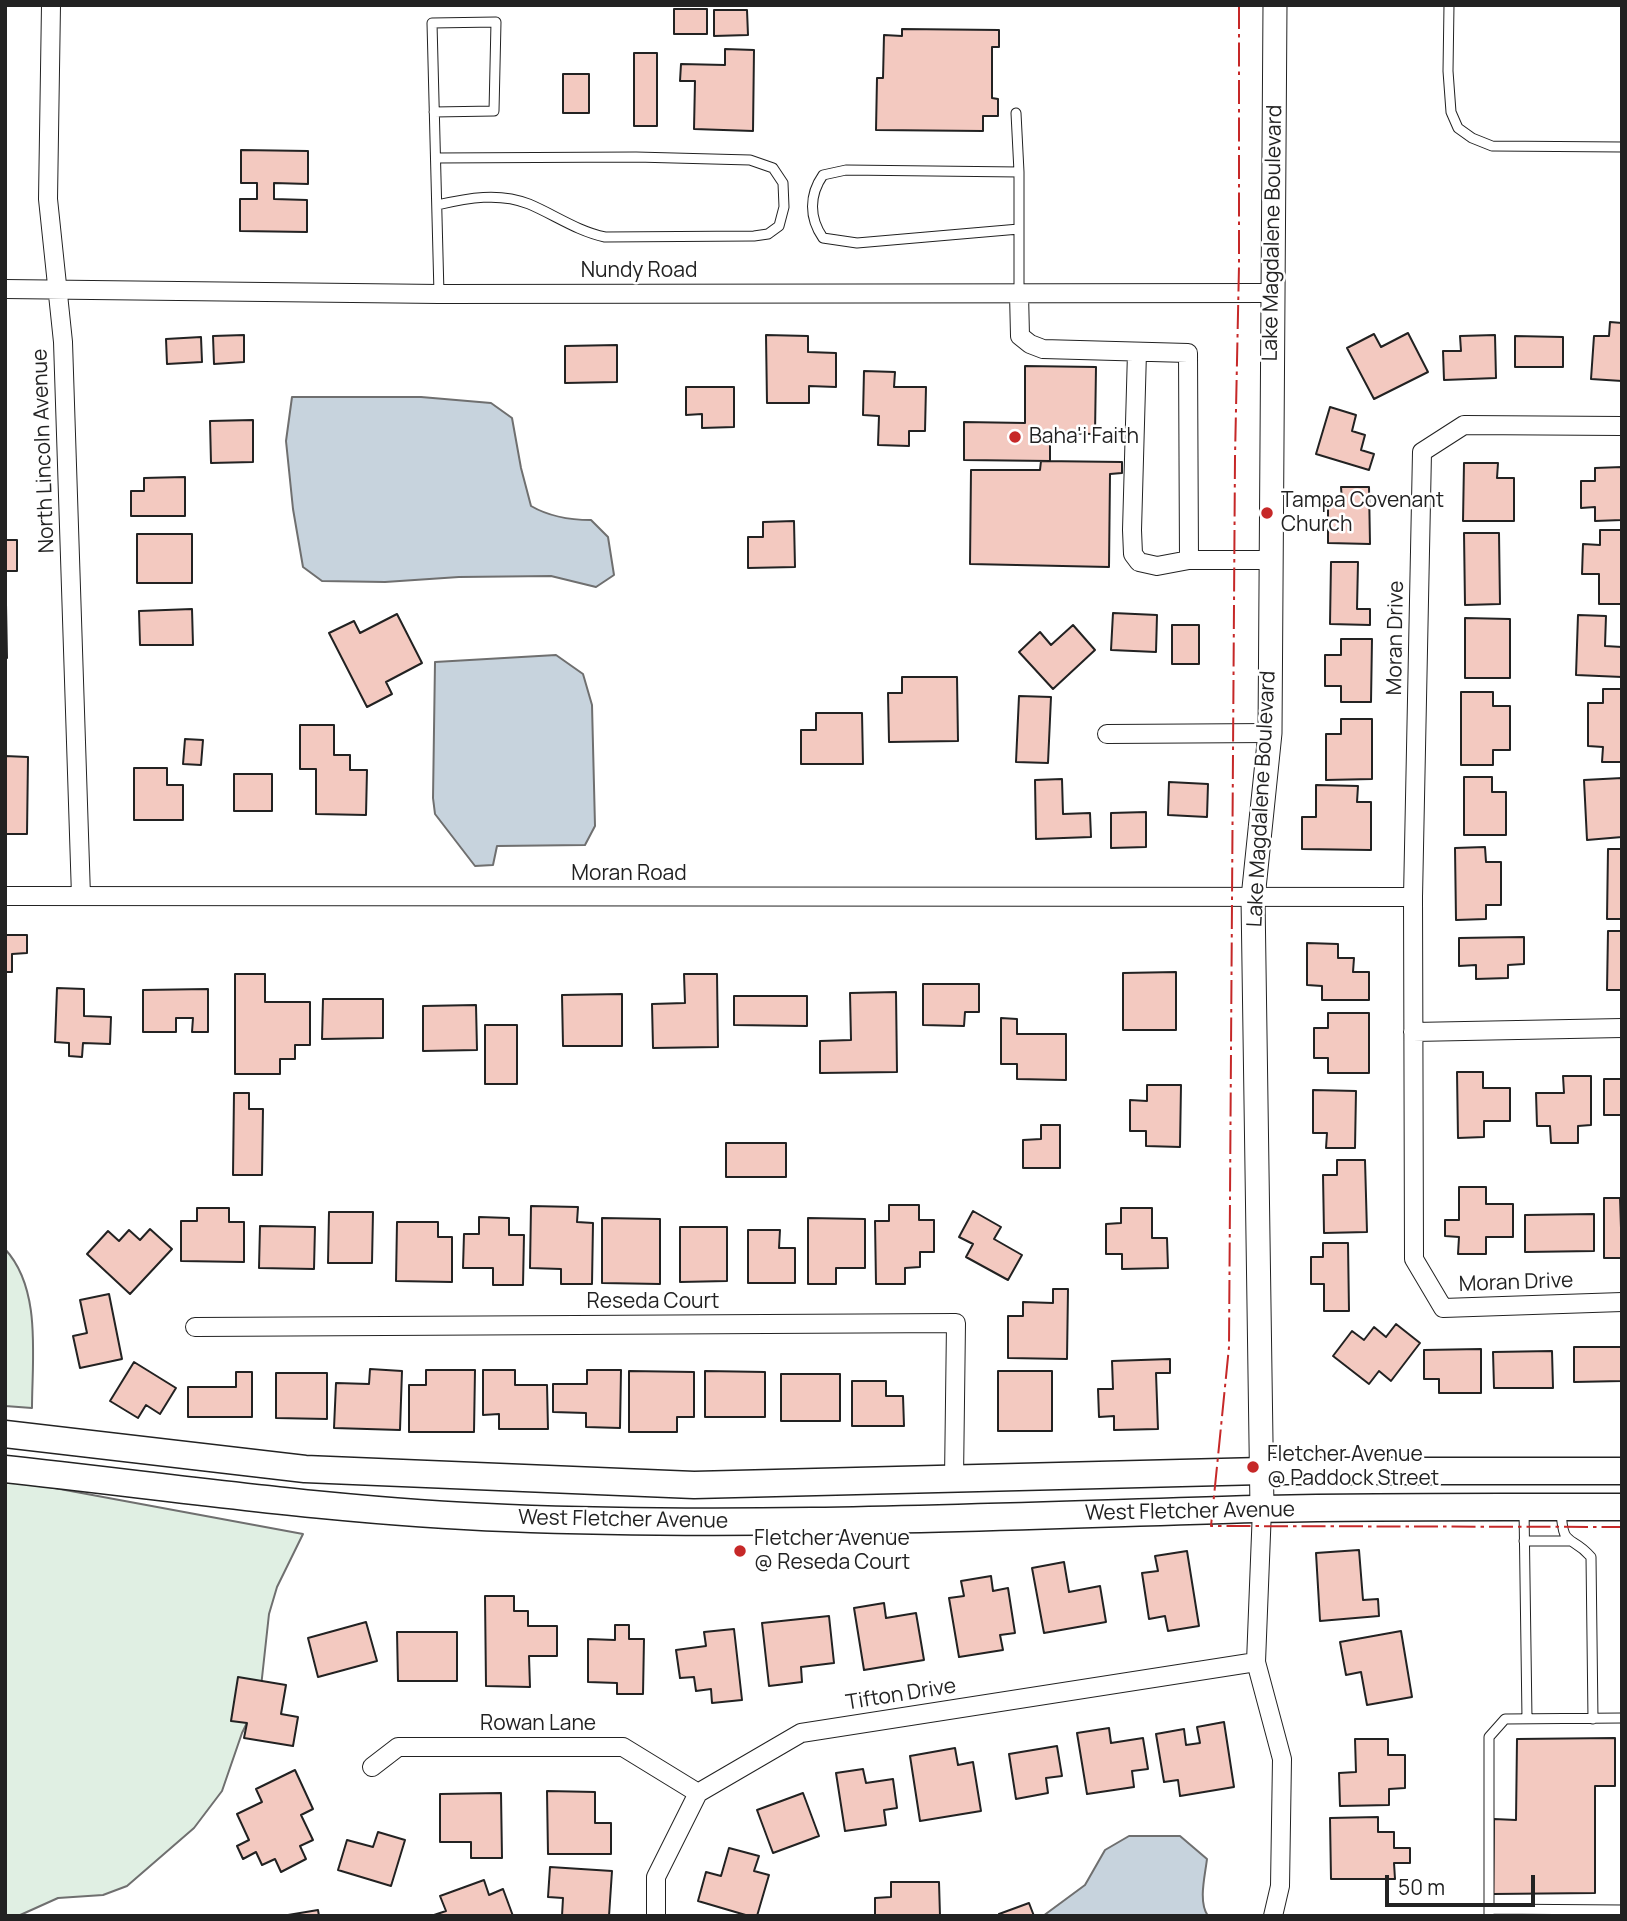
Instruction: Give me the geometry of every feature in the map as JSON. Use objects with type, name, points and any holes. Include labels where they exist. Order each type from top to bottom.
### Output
[{"type":"main road","name":"West Fletcher Avenue","points":[[5,1434],[305,1469],[694,1485],[1262,1471],[1622,1471]]},
{"type":"main road","name":"West Fletcher Avenue","points":[[5,1469],[269,1501],[505,1518],[687,1522],[912,1521],[1262,1509],[1622,1507]]},
{"type":"street","name":"North Lincoln Avenue","points":[[51,5],[48,199],[63,342],[81,896]]},
{"type":"street","name":"Lake Magdalene Boulevard","points":[[1262,1509],[1253,898],[1270,733],[1275,5]]},
{"type":"street","name":"Nundy Road","points":[[5,289],[439,294],[1272,293]]},
{"type":"street","points":[[1019,293],[1020,336],[1043,349],[1188,353],[1189,560]]},
{"type":"street","points":[[1137,352],[1133,554],[1139,562],[1157,566],[1189,560],[1271,560]]},
{"type":"street","name":"Moran Drive","points":[[1622,426],[1464,425],[1422,452],[1413,897],[1414,1259],[1443,1308],[1622,1302]]},
{"type":"street","points":[[1107,734],[1270,733]]},
{"type":"street","name":"Moran Road","points":[[5,896],[1413,897]]},
{"type":"street","points":[[1413,1032],[1622,1028]]},
{"type":"street","name":"Reseda Court","points":[[195,1327],[956,1323],[954,1479]]},
{"type":"street","points":[[1262,1509],[1256,1662],[1282,1759],[1280,1886],[1273,1916]]},
{"type":"street","name":"Tifton Drive","points":[[698,1793],[801,1733],[1256,1662]]},
{"type":"street","name":"Rowan Lane","points":[[372,1767],[398,1746],[623,1747],[698,1793]]},
{"type":"street","points":[[656,1916],[656,1877],[698,1793]]},
{"type":"lane","points":[[1449,5],[1448,71],[1451,112],[1458,128],[1472,138],[1492,146],[1622,146]]},
{"type":"lane","points":[[434,112],[494,111],[496,22],[432,23],[434,112],[436,158],[439,294]]},
{"type":"lane","points":[[1016,113],[1019,293]]},
{"type":"lane","points":[[436,158],[636,157],[750,160],[773,168],[783,183],[784,206],[779,226],[768,234],[605,237],[586,233],[527,204],[494,197],[472,197],[437,205]]},
{"type":"lane","points":[[1019,172],[846,170],[823,175],[816,186],[813,205],[814,225],[823,238],[857,243],[1019,229]]},
{"type":"lane","points":[[1523,1507],[1527,1719]]},
{"type":"lane","points":[[1561,1507],[1562,1531],[1568,1541]]},
{"type":"lane","points":[[1524,1541],[1568,1541],[1583,1548],[1591,1557],[1593,1719]]},
{"type":"lane","points":[[1622,1718],[1505,1719],[1489,1737],[1489,1912],[1622,1910]]},
{"type":"green space","points":[[5,1249],[17,1265],[30,1304],[33,1346],[32,1408],[5,1406]]},
{"type":"green space","points":[[5,1482],[22,1482],[303,1534],[277,1587],[269,1614],[260,1696],[242,1733],[222,1791],[194,1828],[127,1886],[103,1895],[58,1898],[18,1916],[5,1916]]},
{"type":"shaded area","points":[[292,397],[421,397],[491,403],[512,418],[531,506],[560,517],[591,520],[608,537],[614,575],[596,587],[551,576],[459,577],[385,582],[322,581],[303,567],[293,509],[286,441]]},
{"type":"shaded area","points":[[556,655],[583,674],[592,705],[595,826],[585,845],[497,846],[493,865],[475,866],[435,814],[435,662]]},
{"type":"shaded area","points":[[1129,1836],[1180,1836],[1207,1859],[1203,1904],[1208,1916],[1043,1916],[1085,1885],[1105,1850]]},
{"type":"building","points":[[674,9],[707,9],[707,34],[674,34]]},
{"type":"building","points":[[714,10],[747,10],[748,35],[714,36]]},
{"type":"building","points":[[902,29],[999,30],[999,47],[992,47],[992,98],[998,99],[998,116],[983,116],[983,131],[876,130],[877,78],[883,78],[884,35],[902,36]]},
{"type":"building","points":[[725,49],[754,50],[753,131],[694,129],[695,81],[680,81],[681,64],[725,65]]},
{"type":"building","points":[[634,53],[657,53],[657,126],[634,126]]},
{"type":"building","points":[[563,74],[589,74],[589,113],[563,113]]},
{"type":"building","points":[[241,150],[308,151],[308,184],[274,183],[274,199],[307,200],[307,232],[240,231],[240,199],[257,199],[257,183],[241,183]]},
{"type":"building","points":[[1610,322],[1622,323],[1622,381],[1591,379],[1594,336],[1609,336]]},
{"type":"building","points":[[1408,333],[1428,372],[1374,399],[1347,348],[1374,334],[1381,347]]},
{"type":"building","points":[[244,335],[244,362],[214,364],[213,336]]},
{"type":"building","points":[[766,335],[808,336],[808,352],[836,353],[836,387],[809,386],[809,403],[767,403]]},
{"type":"building","points":[[1495,335],[1496,378],[1444,380],[1443,351],[1461,351],[1460,336]]},
{"type":"building","points":[[1515,336],[1563,337],[1563,367],[1515,367]]},
{"type":"building","points":[[201,337],[202,362],[167,364],[166,339]]},
{"type":"building","points":[[617,345],[617,382],[565,383],[565,346]]},
{"type":"building","points":[[1025,366],[1096,367],[1095,434],[1050,433],[1050,461],[964,460],[964,422],[1025,423]]},
{"type":"building","points":[[864,371],[895,372],[894,387],[926,387],[925,431],[909,431],[909,446],[878,445],[879,416],[863,415]]},
{"type":"building","points":[[686,387],[734,387],[734,427],[702,428],[702,414],[686,415]]},
{"type":"building","points":[[1330,407],[1356,415],[1352,431],[1365,435],[1361,450],[1374,454],[1369,470],[1316,454]]},
{"type":"building","points":[[253,420],[253,462],[211,463],[210,421]]},
{"type":"building","points":[[1041,461],[1122,462],[1122,473],[1110,474],[1109,567],[970,564],[971,470],[1040,470]]},
{"type":"building","points":[[1464,463],[1498,463],[1497,478],[1514,478],[1514,521],[1463,521]]},
{"type":"building","points":[[1622,467],[1622,520],[1595,521],[1595,507],[1581,508],[1581,481],[1595,481],[1595,468]]},
{"type":"building","points":[[185,477],[185,516],[131,516],[131,491],[144,491],[144,478]]},
{"type":"building","points":[[1341,487],[1369,487],[1370,544],[1328,543],[1328,502],[1342,502]]},
{"type":"building","points":[[794,521],[795,567],[748,568],[748,537],[763,537],[763,522]]},
{"type":"building","points":[[1600,530],[1622,530],[1622,604],[1599,604],[1599,574],[1582,574],[1583,544],[1600,545]]},
{"type":"building","points":[[1464,533],[1499,533],[1500,604],[1465,605]]},
{"type":"building","points":[[137,534],[192,534],[192,583],[137,583]]},
{"type":"building","points":[[5,540],[17,540],[17,571],[5,571]]},
{"type":"building","points":[[1331,562],[1358,562],[1357,609],[1370,609],[1370,625],[1330,624]]},
{"type":"building","points":[[6,604],[7,658],[5,658]]},
{"type":"building","points":[[192,609],[193,645],[140,645],[139,611]]},
{"type":"building","points":[[1113,613],[1157,615],[1156,652],[1111,650]]},
{"type":"building","points":[[397,614],[422,663],[386,682],[392,694],[367,707],[329,633],[354,621],[360,633]]},
{"type":"building","points":[[1578,615],[1606,616],[1605,646],[1622,647],[1622,677],[1576,675]]},
{"type":"building","points":[[1465,618],[1510,619],[1510,678],[1465,678]]},
{"type":"building","points":[[1073,625],[1095,650],[1053,689],[1019,652],[1040,632],[1051,645]]},
{"type":"building","points":[[1172,625],[1199,625],[1199,664],[1172,664]]},
{"type":"building","points":[[1341,639],[1372,639],[1371,702],[1341,702],[1341,686],[1325,686],[1325,655],[1341,655]]},
{"type":"building","points":[[902,677],[957,677],[958,741],[889,742],[888,693],[902,693]]},
{"type":"building","points":[[1603,689],[1622,689],[1622,762],[1602,762],[1603,747],[1588,746],[1588,703],[1603,703]]},
{"type":"building","points":[[1461,692],[1493,692],[1493,706],[1510,706],[1510,750],[1493,750],[1493,765],[1461,765]]},
{"type":"building","points":[[1019,696],[1051,697],[1048,763],[1016,762]]},
{"type":"building","points":[[816,713],[862,713],[863,764],[801,764],[801,730],[816,730]]},
{"type":"building","points":[[1341,719],[1372,719],[1372,779],[1326,780],[1326,734],[1341,734]]},
{"type":"building","points":[[300,725],[334,725],[334,755],[350,755],[350,770],[367,770],[366,815],[316,814],[316,769],[300,769]]},
{"type":"building","points":[[185,739],[203,740],[201,765],[183,764]]},
{"type":"building","points":[[5,756],[28,757],[27,834],[5,834]]},
{"type":"building","points":[[134,768],[167,768],[167,785],[183,785],[183,820],[134,820]]},
{"type":"building","points":[[234,774],[272,774],[272,811],[234,811]]},
{"type":"building","points":[[1464,777],[1492,777],[1492,792],[1506,792],[1506,835],[1464,835]]},
{"type":"building","points":[[1622,778],[1622,837],[1587,840],[1584,780]]},
{"type":"building","points":[[1062,779],[1063,814],[1090,813],[1091,837],[1036,839],[1035,780]]},
{"type":"building","points":[[1169,782],[1208,784],[1207,817],[1168,815]]},
{"type":"building","points":[[1316,785],[1358,786],[1357,802],[1371,802],[1371,850],[1302,849],[1302,817],[1316,817]]},
{"type":"building","points":[[1146,812],[1146,847],[1111,848],[1111,813]]},
{"type":"building","points":[[1485,847],[1486,862],[1501,862],[1501,905],[1486,905],[1486,919],[1456,920],[1455,848]]},
{"type":"building","points":[[1608,849],[1622,849],[1622,919],[1607,919]]},
{"type":"building","points":[[1608,931],[1622,931],[1622,990],[1607,990]]},
{"type":"building","points":[[5,935],[27,935],[27,953],[12,954],[12,972],[5,972]]},
{"type":"building","points":[[1524,937],[1524,964],[1508,965],[1508,978],[1476,979],[1476,965],[1459,966],[1459,938]]},
{"type":"building","points":[[1307,943],[1338,944],[1338,958],[1354,958],[1353,972],[1369,972],[1369,1000],[1322,1000],[1322,986],[1307,985]]},
{"type":"building","points":[[1176,972],[1176,1030],[1123,1030],[1123,973]]},
{"type":"building","points":[[235,974],[265,974],[265,1002],[310,1002],[310,1045],[295,1045],[295,1059],[280,1059],[280,1074],[235,1074]]},
{"type":"building","points":[[684,974],[717,974],[718,1047],[653,1048],[652,1004],[685,1003]]},
{"type":"building","points":[[923,984],[979,984],[979,1012],[965,1012],[964,1026],[923,1025]]},
{"type":"building","points":[[57,988],[84,989],[84,1016],[111,1017],[110,1044],[83,1043],[82,1057],[69,1056],[69,1043],[55,1042]]},
{"type":"building","points":[[208,989],[208,1032],[192,1032],[193,1018],[176,1018],[176,1032],[143,1032],[143,990]]},
{"type":"building","points":[[896,992],[897,1072],[820,1073],[820,1041],[851,1040],[850,993]]},
{"type":"building","points":[[622,994],[622,1046],[563,1046],[562,995]]},
{"type":"building","points":[[734,996],[807,996],[807,1026],[734,1025]]},
{"type":"building","points":[[323,999],[383,999],[383,1038],[322,1039]]},
{"type":"building","points":[[476,1005],[477,1050],[423,1051],[423,1006]]},
{"type":"building","points":[[1328,1013],[1369,1013],[1369,1073],[1328,1073],[1328,1058],[1314,1058],[1314,1028],[1328,1028]]},
{"type":"building","points":[[1001,1018],[1017,1019],[1017,1034],[1066,1034],[1066,1080],[1017,1079],[1017,1064],[1001,1064]]},
{"type":"building","points":[[485,1025],[517,1025],[517,1084],[485,1084]]},
{"type":"building","points":[[1457,1072],[1483,1072],[1483,1088],[1510,1088],[1510,1121],[1484,1121],[1484,1137],[1458,1138]]},
{"type":"building","points":[[1563,1076],[1591,1076],[1591,1125],[1578,1126],[1578,1143],[1551,1143],[1550,1126],[1537,1126],[1536,1093],[1564,1093]]},
{"type":"building","points":[[1604,1079],[1622,1079],[1622,1115],[1604,1115]]},
{"type":"building","points":[[1147,1085],[1181,1085],[1180,1147],[1146,1146],[1146,1131],[1130,1131],[1130,1100],[1147,1101]]},
{"type":"building","points":[[1313,1090],[1356,1091],[1355,1148],[1326,1148],[1327,1133],[1313,1133]]},
{"type":"building","points":[[234,1093],[249,1093],[249,1109],[263,1109],[262,1175],[233,1175]]},
{"type":"building","points":[[1041,1125],[1060,1125],[1060,1168],[1023,1168],[1023,1140],[1041,1139]]},
{"type":"building","points":[[726,1143],[786,1143],[786,1177],[726,1177]]},
{"type":"building","points":[[1337,1160],[1365,1160],[1367,1232],[1324,1233],[1323,1175],[1337,1175]]},
{"type":"building","points":[[1459,1187],[1486,1187],[1486,1204],[1513,1204],[1513,1237],[1486,1237],[1486,1254],[1458,1254],[1459,1237],[1445,1236],[1445,1220],[1459,1220]]},
{"type":"building","points":[[1604,1198],[1620,1198],[1622,1258],[1604,1258]]},
{"type":"building","points":[[889,1205],[919,1205],[919,1220],[934,1220],[934,1252],[920,1252],[920,1267],[905,1268],[905,1284],[876,1284],[875,1221],[889,1221]]},
{"type":"building","points":[[531,1206],[578,1207],[577,1222],[593,1223],[592,1284],[561,1284],[561,1269],[530,1268]]},
{"type":"building","points":[[197,1208],[229,1208],[229,1222],[244,1222],[244,1262],[181,1261],[181,1221],[197,1221]]},
{"type":"building","points":[[1121,1208],[1152,1208],[1152,1238],[1167,1238],[1168,1268],[1122,1269],[1122,1254],[1106,1254],[1106,1224],[1121,1223]]},
{"type":"building","points":[[973,1211],[1001,1227],[994,1239],[1022,1255],[1008,1280],[966,1257],[973,1244],[959,1237]]},
{"type":"building","points":[[329,1212],[373,1212],[372,1263],[328,1263]]},
{"type":"building","points":[[1594,1214],[1594,1251],[1525,1252],[1525,1215]]},
{"type":"building","points":[[479,1217],[509,1218],[509,1235],[524,1235],[523,1285],[493,1285],[493,1268],[463,1268],[464,1234],[479,1234]]},
{"type":"building","points":[[602,1218],[660,1219],[660,1284],[602,1283]]},
{"type":"building","points":[[808,1218],[865,1219],[865,1268],[836,1268],[836,1284],[808,1284]]},
{"type":"building","points":[[397,1222],[438,1222],[438,1237],[452,1237],[452,1282],[396,1281]]},
{"type":"building","points":[[260,1226],[315,1227],[314,1269],[259,1268]]},
{"type":"building","points":[[680,1227],[727,1227],[727,1281],[680,1282]]},
{"type":"building","points":[[150,1229],[172,1249],[130,1294],[87,1254],[108,1231],[119,1241],[129,1230],[140,1240]]},
{"type":"building","points":[[748,1230],[780,1230],[779,1248],[795,1248],[795,1283],[748,1283]]},
{"type":"building","points":[[1323,1243],[1348,1243],[1349,1311],[1324,1311],[1324,1284],[1311,1284],[1311,1257],[1323,1257]]},
{"type":"building","points":[[1053,1289],[1068,1289],[1067,1359],[1008,1358],[1008,1316],[1023,1316],[1023,1302],[1053,1303]]},
{"type":"building","points":[[109,1294],[122,1359],[80,1368],[73,1336],[87,1333],[80,1300]]},
{"type":"building","points":[[1396,1324],[1420,1343],[1391,1381],[1379,1371],[1369,1384],[1333,1356],[1352,1331],[1364,1340],[1374,1327],[1386,1337]]},
{"type":"building","points":[[1574,1347],[1622,1347],[1622,1381],[1574,1382]]},
{"type":"building","points":[[1481,1349],[1481,1393],[1439,1393],[1439,1379],[1424,1379],[1424,1350]]},
{"type":"building","points":[[1552,1351],[1553,1388],[1494,1388],[1493,1352]]},
{"type":"building","points":[[1170,1359],[1170,1373],[1156,1373],[1158,1429],[1114,1430],[1114,1416],[1099,1417],[1098,1389],[1113,1389],[1112,1361]]},
{"type":"building","points":[[134,1362],[176,1388],[160,1414],[146,1405],[138,1418],[110,1401]]},
{"type":"building","points":[[370,1369],[402,1371],[400,1430],[334,1428],[336,1383],[369,1384]]},
{"type":"building","points":[[426,1370],[475,1370],[474,1432],[409,1432],[409,1385],[426,1385]]},
{"type":"building","points":[[483,1370],[515,1370],[515,1385],[547,1385],[548,1429],[499,1429],[499,1414],[483,1415]]},
{"type":"building","points":[[587,1370],[621,1370],[620,1428],[586,1427],[586,1413],[553,1412],[553,1384],[587,1384]]},
{"type":"building","points":[[629,1371],[694,1372],[694,1417],[677,1417],[677,1432],[629,1432]]},
{"type":"building","points":[[705,1371],[765,1372],[765,1417],[705,1417]]},
{"type":"building","points":[[998,1371],[1052,1371],[1052,1431],[998,1431]]},
{"type":"building","points":[[236,1372],[252,1372],[252,1417],[188,1417],[188,1387],[236,1387]]},
{"type":"building","points":[[276,1373],[327,1373],[327,1419],[276,1418]]},
{"type":"building","points":[[781,1374],[840,1374],[840,1421],[781,1421]]},
{"type":"building","points":[[852,1381],[886,1381],[886,1396],[903,1396],[904,1426],[852,1426]]},
{"type":"building","points":[[1359,1550],[1363,1600],[1378,1599],[1379,1616],[1320,1621],[1316,1553]]},
{"type":"building","points":[[1187,1551],[1199,1626],[1168,1631],[1165,1616],[1149,1619],[1142,1573],[1158,1571],[1155,1556]]},
{"type":"building","points":[[1064,1562],[1069,1592],[1100,1586],[1106,1622],[1044,1633],[1032,1568]]},
{"type":"building","points":[[991,1576],[993,1591],[1008,1588],[1015,1633],[1000,1635],[1003,1650],[959,1657],[949,1598],[964,1596],[961,1581]]},
{"type":"building","points":[[485,1596],[514,1596],[514,1611],[528,1611],[528,1626],[557,1626],[557,1656],[529,1656],[530,1687],[486,1686]]},
{"type":"building","points":[[884,1603],[886,1618],[916,1613],[924,1660],[864,1670],[854,1608]]},
{"type":"building","points":[[829,1616],[834,1663],[801,1667],[802,1682],[769,1686],[762,1623]]},
{"type":"building","points":[[366,1622],[377,1661],[318,1677],[308,1638]]},
{"type":"building","points":[[615,1625],[629,1625],[629,1639],[644,1639],[643,1694],[617,1694],[617,1683],[588,1682],[588,1639],[615,1640]]},
{"type":"building","points":[[734,1629],[742,1700],[712,1703],[711,1689],[696,1691],[694,1677],[680,1678],[676,1650],[706,1646],[704,1632]]},
{"type":"building","points":[[1401,1631],[1412,1697],[1367,1705],[1361,1672],[1346,1675],[1340,1642]]},
{"type":"building","points":[[397,1632],[457,1632],[457,1681],[398,1681]]},
{"type":"building","points":[[238,1677],[286,1685],[281,1714],[298,1717],[293,1746],[244,1738],[247,1723],[231,1721]]},
{"type":"building","points":[[1224,1722],[1234,1787],[1180,1796],[1178,1780],[1164,1782],[1156,1734],[1184,1729],[1186,1745],[1200,1743],[1197,1727]]},
{"type":"building","points":[[1109,1728],[1111,1743],[1143,1738],[1148,1769],[1132,1771],[1134,1787],[1087,1794],[1077,1733]]},
{"type":"building","points":[[1615,1738],[1615,1786],[1595,1786],[1595,1893],[1493,1894],[1494,1819],[1516,1820],[1517,1739]]},
{"type":"building","points":[[1355,1739],[1388,1739],[1388,1755],[1405,1755],[1405,1788],[1389,1789],[1389,1805],[1340,1806],[1339,1773],[1356,1772]]},
{"type":"building","points":[[1057,1746],[1062,1776],[1046,1778],[1048,1793],[1016,1799],[1009,1754]]},
{"type":"building","points":[[955,1748],[958,1765],[973,1762],[981,1811],[920,1821],[910,1756]]},
{"type":"building","points":[[863,1769],[866,1783],[893,1779],[897,1808],[884,1810],[886,1825],[845,1831],[836,1773]]},
{"type":"building","points":[[295,1770],[313,1809],[301,1815],[313,1840],[300,1846],[306,1859],[281,1872],[275,1859],[262,1865],[256,1852],[243,1859],[237,1846],[249,1840],[237,1814],[262,1802],[256,1789]]},
{"type":"building","points":[[547,1791],[595,1792],[595,1823],[611,1823],[611,1854],[548,1854]]},
{"type":"building","points":[[501,1793],[502,1858],[471,1858],[471,1842],[440,1842],[440,1794]]},
{"type":"building","points":[[803,1793],[819,1836],[773,1853],[757,1810]]},
{"type":"building","points":[[1378,1817],[1378,1832],[1394,1832],[1394,1848],[1410,1848],[1410,1863],[1394,1863],[1395,1879],[1331,1879],[1330,1818]]},
{"type":"building","points":[[378,1832],[405,1840],[391,1886],[338,1870],[347,1840],[373,1847]]},
{"type":"building","points":[[729,1848],[759,1856],[754,1871],[769,1875],[757,1916],[698,1901],[706,1872],[721,1876]]},
{"type":"building","points":[[550,1867],[612,1871],[609,1916],[562,1916],[563,1898],[548,1897]]},
{"type":"building","points":[[484,1880],[489,1895],[503,1889],[513,1916],[431,1916],[446,1911],[440,1896]]},
{"type":"building","points":[[891,1882],[939,1882],[940,1916],[875,1916],[875,1898],[891,1897]]},
{"type":"building","points":[[1029,1903],[1034,1916],[999,1914]]},
{"type":"building","points":[[318,1910],[319,1916],[288,1915]]},
{"type":"power","points":[[1239,5],[1229,1347],[1211,1526],[1622,1527]]},
{"type":"place","name":"Baha'i Faith","points":[[1015,437]]},
{"type":"place","name":"Tampa Covenant Church","points":[[1267,513]]},
{"type":"place","name":"Fletcher Avenue @ Paddock Street","points":[[1253,1467]]},
{"type":"place","name":"Fletcher Avenue @ Reseda Court","points":[[740,1551]]}]
